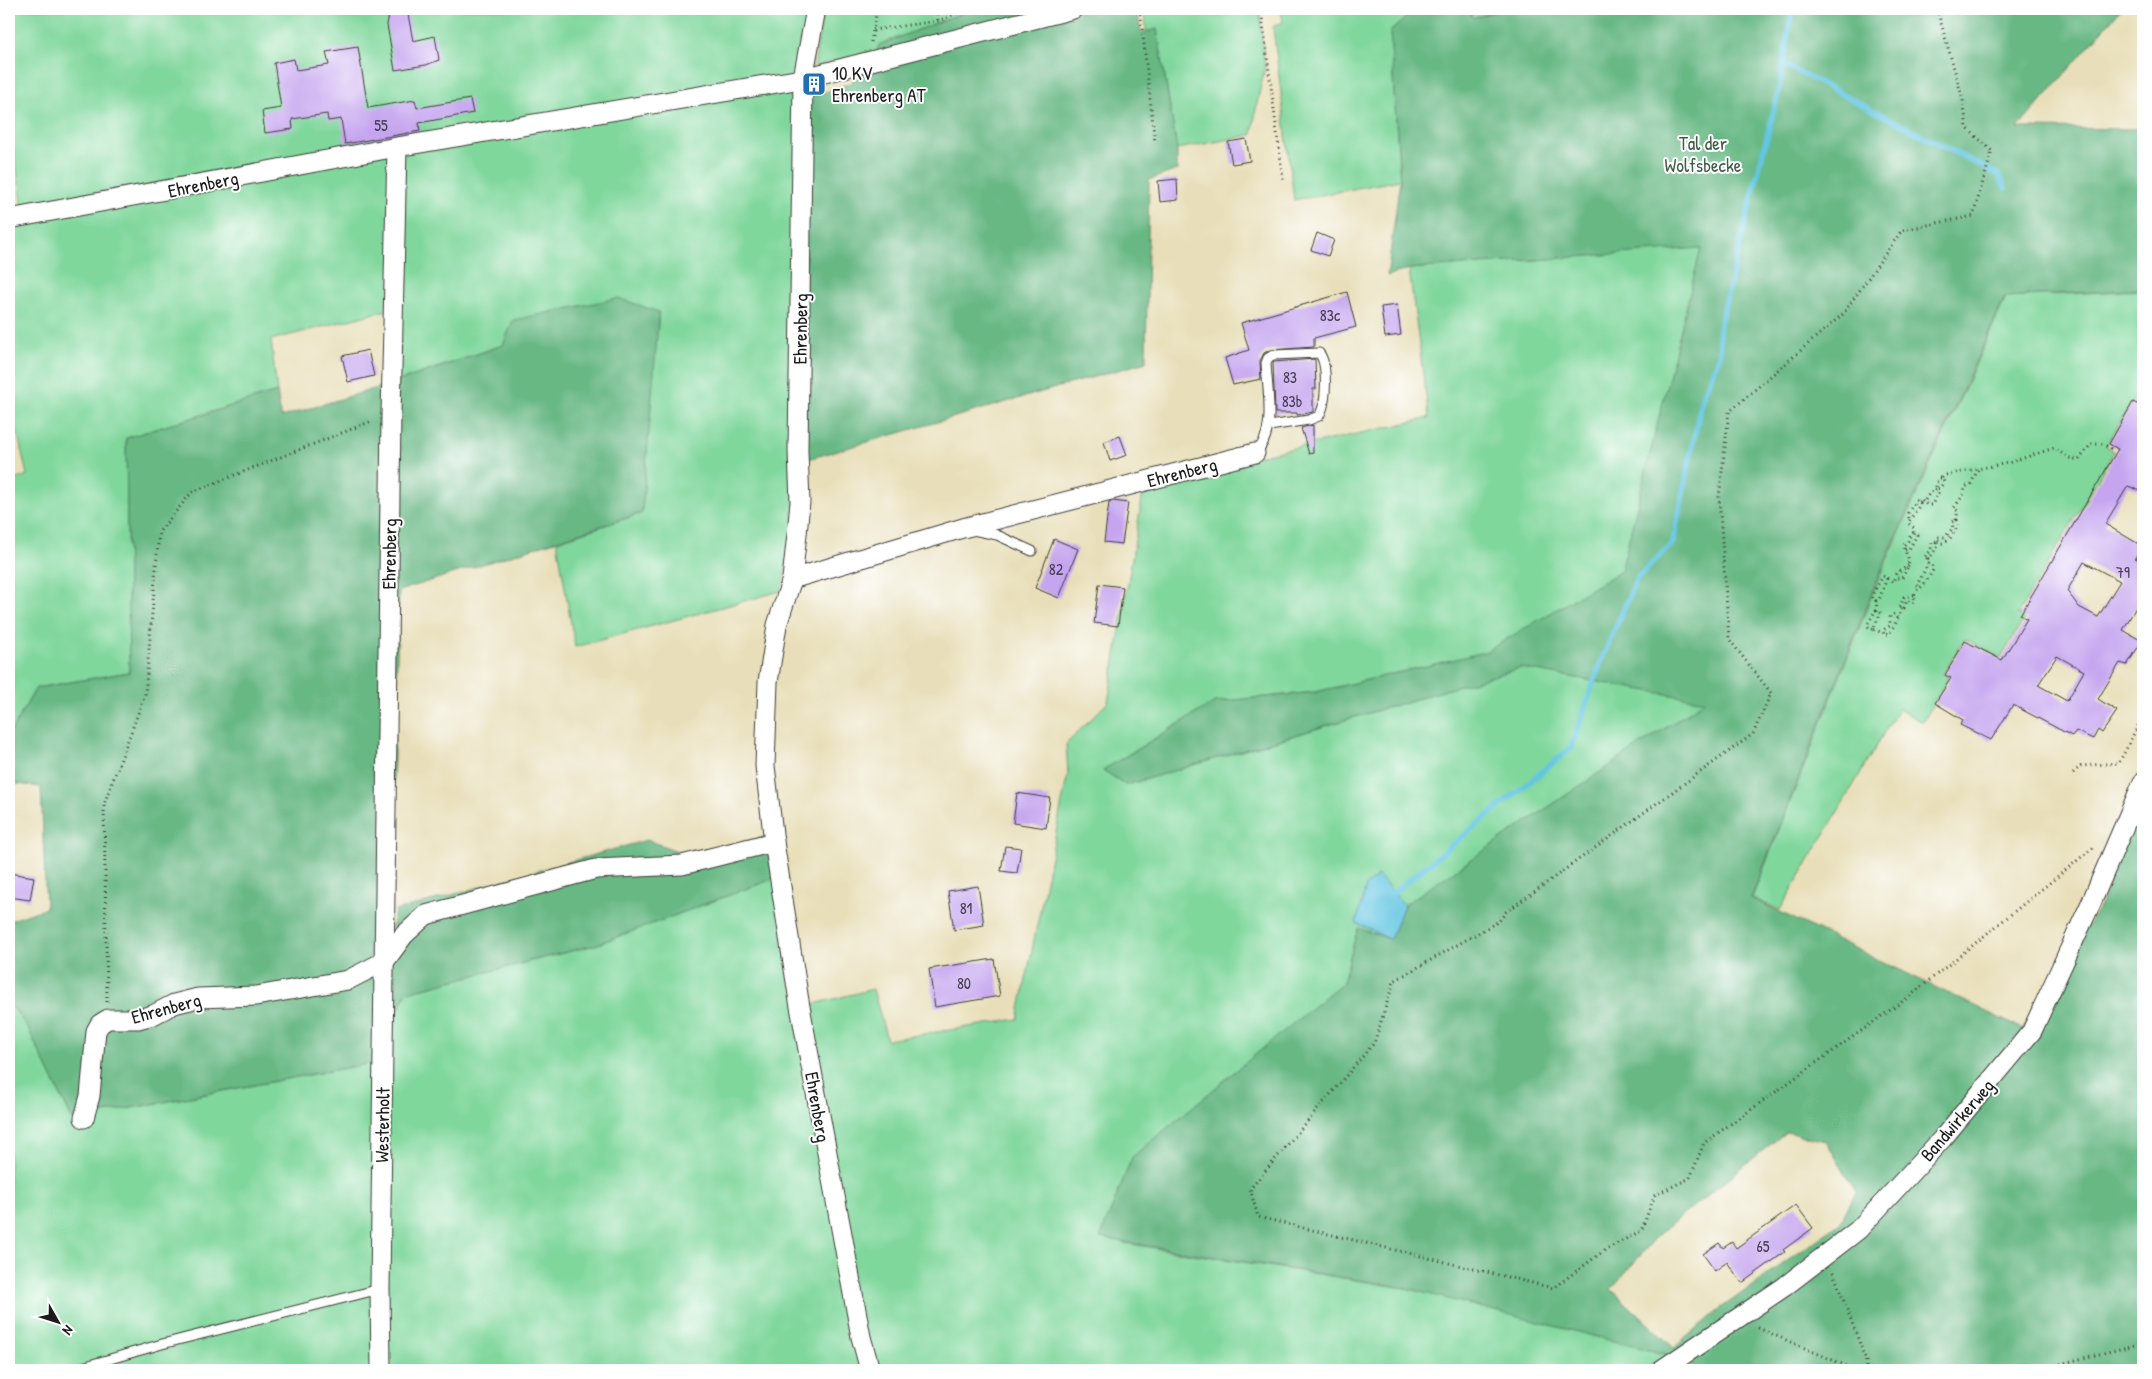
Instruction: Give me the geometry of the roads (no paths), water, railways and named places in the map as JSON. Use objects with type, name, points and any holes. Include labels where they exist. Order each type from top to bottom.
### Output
[{"type":"street","name":"Ehrenberg","points":[[816,9],[803,78],[798,451],[800,502],[792,579],[777,625],[768,682],[765,766],[774,842],[799,1001],[861,1337],[870,1370]]},
{"type":"street","points":[[803,78],[1073,9]]},
{"type":"street","name":"Ehrenberg","points":[[9,219],[397,147],[803,78]]},
{"type":"street","name":"Ehrenberg","points":[[385,961],[391,414],[397,147]]},
{"type":"street","name":"Ehrenberg","points":[[792,579],[963,528],[1255,453]]},
{"type":"street","name":"Bandwirkerweg","points":[[1661,1370],[1737,1319],[1827,1255],[1858,1230],[1936,1146],[2032,1031],[2091,903],[2143,782]]},
{"type":"street","name":"Ehrenberg","points":[[84,1118],[90,1096],[96,1031],[100,1024],[108,1019],[138,1019],[153,1015],[174,1004],[198,998],[256,996],[348,980],[385,961],[404,935],[426,915],[596,869],[682,865],[774,842]]},
{"type":"street","name":"Westerholt","points":[[381,1370],[380,1289],[385,961]]},
{"type":"lane","name":"Ehrenberg","points":[[1255,453],[1263,446],[1269,426],[1266,363],[1268,358],[1273,355],[1319,354],[1324,360],[1325,404],[1319,416],[1309,420],[1269,426]]},
{"type":"lane","name":"Ehrenberg","points":[[963,528],[997,535],[1032,550]]},
{"type":"lane","points":[[72,1370],[162,1344],[380,1289]]},
{"type":"water","points":[[1378,875],[1404,905],[1390,939],[1356,923],[1366,886]]},
{"type":"waterway","points":[[1388,897],[1571,748],[1601,661],[1637,578],[1673,543],[1702,398],[1720,355],[1719,328],[1780,85],[1792,9]]},
{"type":"waterway","points":[[1783,64],[1999,175],[2005,188]]},
{"type":"place","name":"10 KV Ehrenberg AT","points":[[814,84]]},
{"type":"park label","name":"Tal der Wolfsbecke","points":[[1703,154]]}]
